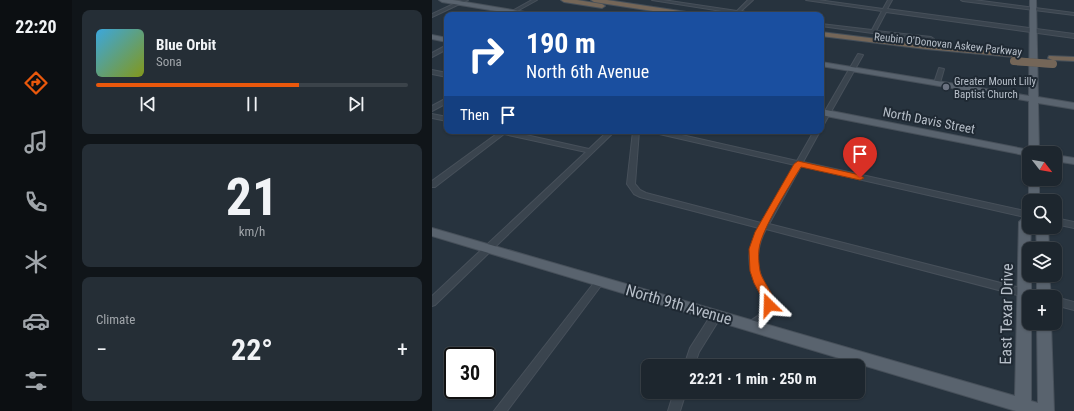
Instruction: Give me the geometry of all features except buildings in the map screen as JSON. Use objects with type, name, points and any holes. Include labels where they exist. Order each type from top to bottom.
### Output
[{"type":"highway","points":[[564,0],[639,12]]},
{"type":"highway","points":[[594,0],[673,12]]},
{"type":"highway","name":"Reubin O'Donovan Askew Parkway","points":[[824,34],[1014,58]]},
{"type":"highway","name":"Reubin O'Donovan Askew Parkway","points":[[824,40],[923,53],[1052,61],[1074,66]]},
{"type":"highway","name":"Reubin O'Donovan Askew Parkway","points":[[1052,61],[1074,59]]},
{"type":"main road","points":[[442,0],[501,12]]},
{"type":"main road","points":[[1033,0],[1033,146]]},
{"type":"main road","points":[[432,37],[444,39]]},
{"type":"main road","points":[[824,64],[1074,106]]},
{"type":"main road","name":"North Davis Street","points":[[824,113],[1022,151]]},
{"type":"main road","points":[[1062,159],[1074,161]]},
{"type":"main road","name":"North 9th Avenue","points":[[432,232],[752,325],[1023,408],[1041,411]]},
{"type":"main road","name":"East Texar Drive","points":[[1024,290],[1025,234]]},
{"type":"main road","name":"East Texar Drive","points":[[1023,408],[1024,330]]},
{"type":"main road","points":[[1044,330],[1046,411]]},
{"type":"street","points":[[432,16],[466,0]]},
{"type":"street","points":[[514,12],[536,0]]},
{"type":"street","points":[[654,0],[738,12],[752,0]]},
{"type":"street","points":[[808,0],[1074,36]]},
{"type":"street","points":[[873,32],[890,0]]},
{"type":"street","points":[[963,0],[1074,14]]},
{"type":"street","points":[[824,25],[931,39]]},
{"type":"street","points":[[432,55],[444,49]]},
{"type":"street","points":[[824,113],[860,56]]},
{"type":"street","points":[[937,83],[941,69]]},
{"type":"street","points":[[432,72],[444,74]]},
{"type":"street","points":[[432,109],[444,102]]},
{"type":"street","points":[[432,116],[444,118]]},
{"type":"street","points":[[432,185],[498,134]]},
{"type":"street","points":[[515,134],[590,151]]},
{"type":"street","points":[[432,302],[609,134]]},
{"type":"street","points":[[636,134],[632,184],[637,192],[1022,292]]},
{"type":"street","points":[[668,134],[1022,213]]},
{"type":"street","points":[[752,325],[763,317],[769,305],[768,298],[759,283],[753,261],[757,238],[815,134]]},
{"type":"street","points":[[1062,222],[1074,225]]},
{"type":"street","points":[[500,411],[600,281]]},
{"type":"street","points":[[1062,303],[1074,306]]},
{"type":"street","points":[[692,359],[698,346],[717,315]]},
{"type":"street","points":[[674,411],[678,399]]},
{"type":"place","name":"Greater Mount Lilly Baptist Church","points":[[946,87]]},
{"type":"route","points":[[769,305],[768,298],[759,283],[755,271],[753,261],[754,249],[760,232],[798,164],[860,178]]}]
